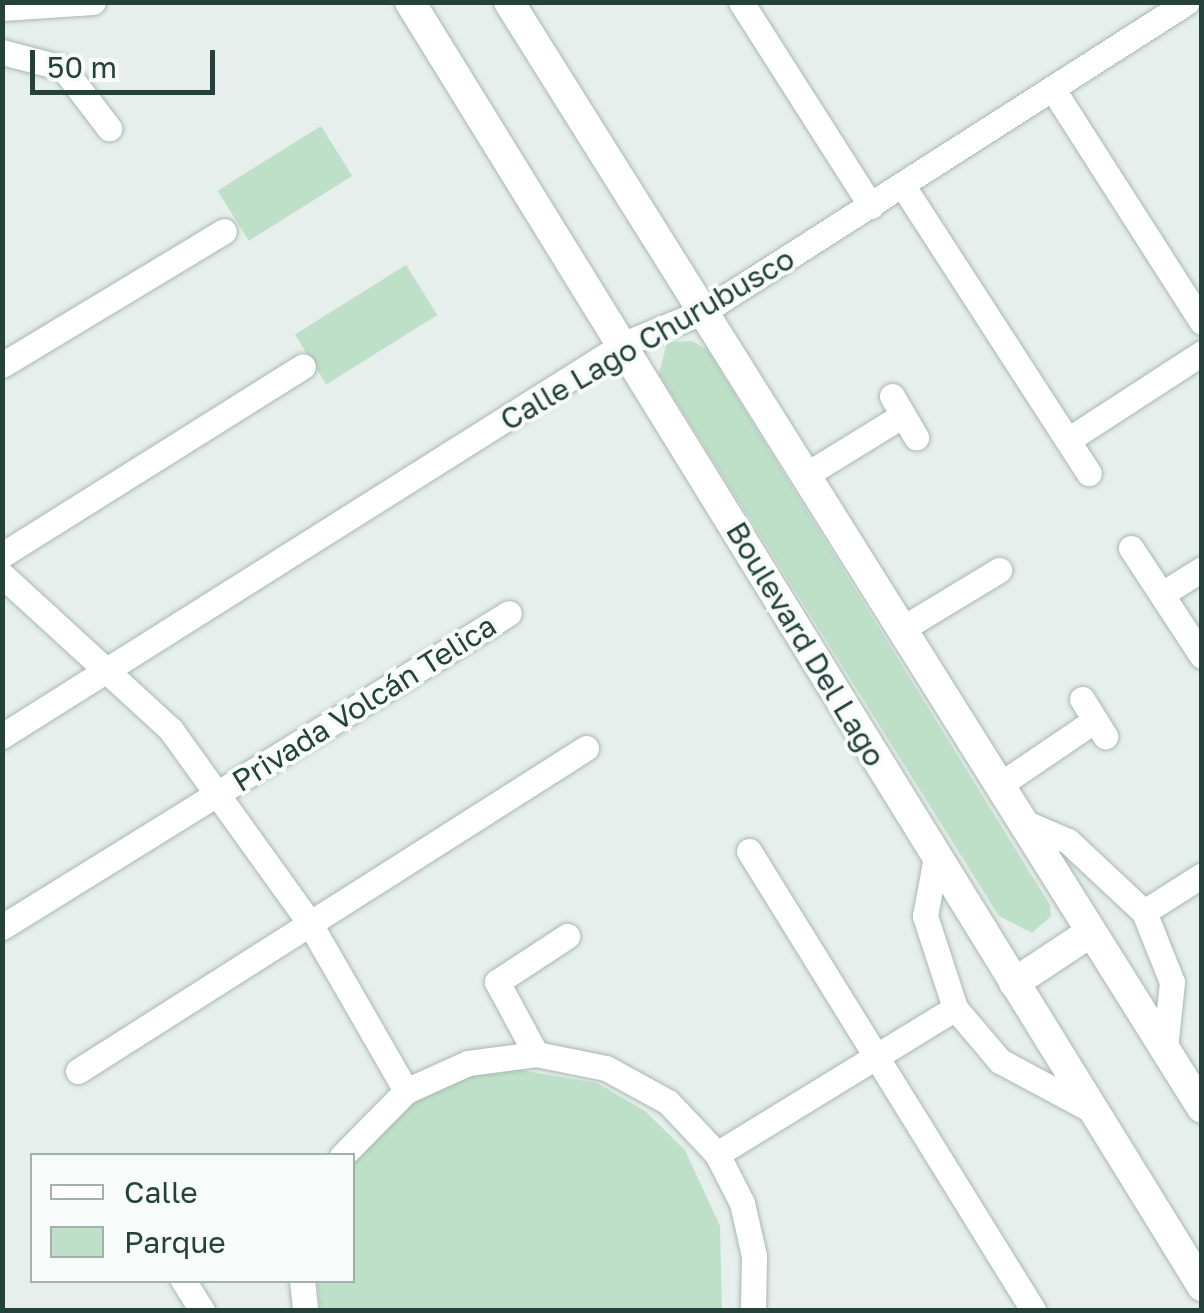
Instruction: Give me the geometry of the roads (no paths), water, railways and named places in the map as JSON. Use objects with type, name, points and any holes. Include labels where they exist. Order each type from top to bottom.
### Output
[{"type":"street","points":[[2,8],[93,2]]},
{"type":"street","name":"Boulevard Del Lago","points":[[410,2],[1202,1286]]},
{"type":"street","points":[[509,2],[1202,1108]]},
{"type":"street","points":[[741,2],[871,206]]},
{"type":"street","name":"Calle Lago Churubusco","points":[[2,736],[624,344],[704,312],[1054,91],[1187,2]]},
{"type":"street","points":[[2,52],[63,68],[109,128]]},
{"type":"street","points":[[1054,91],[1202,322]]},
{"type":"street","points":[[904,186],[1089,473]]},
{"type":"street","points":[[2,365],[224,230]]},
{"type":"street","points":[[1068,440],[1202,353]]},
{"type":"street","points":[[2,554],[303,366]]},
{"type":"street","points":[[804,476],[903,416]]},
{"type":"street","points":[[1131,548],[1202,656]]},
{"type":"street","points":[[1162,594],[1202,569]]},
{"type":"street","points":[[900,630],[999,570]]},
{"type":"street","points":[[2,575],[110,668],[220,793],[309,922],[406,1091]]},
{"type":"street","name":"Privada Volcán Telica","points":[[2,926],[509,613]]},
{"type":"street","points":[[998,786],[1094,718]]},
{"type":"street","points":[[78,1071],[586,748]]},
{"type":"street","points":[[1021,821],[1068,841],[1144,912],[1172,982],[1165,1049]]},
{"type":"street","points":[[749,851],[1033,1310]]},
{"type":"street","points":[[936,857],[925,916],[955,1008],[1000,1062],[1095,1112]]},
{"type":"street","points":[[1144,912],[1202,875]]},
{"type":"street","points":[[1014,984],[1091,932]]},
{"type":"street","points":[[536,1054],[497,982],[567,936]]},
{"type":"street","points":[[717,1154],[955,1008]]},
{"type":"street","points":[[345,1153],[406,1091],[468,1063],[536,1054],[606,1068],[652,1093],[717,1154],[742,1203],[754,1256],[753,1310]]},
{"type":"street","points":[[185,1283],[202,1310]]},
{"type":"street","points":[[302,1283],[305,1310]]}]
